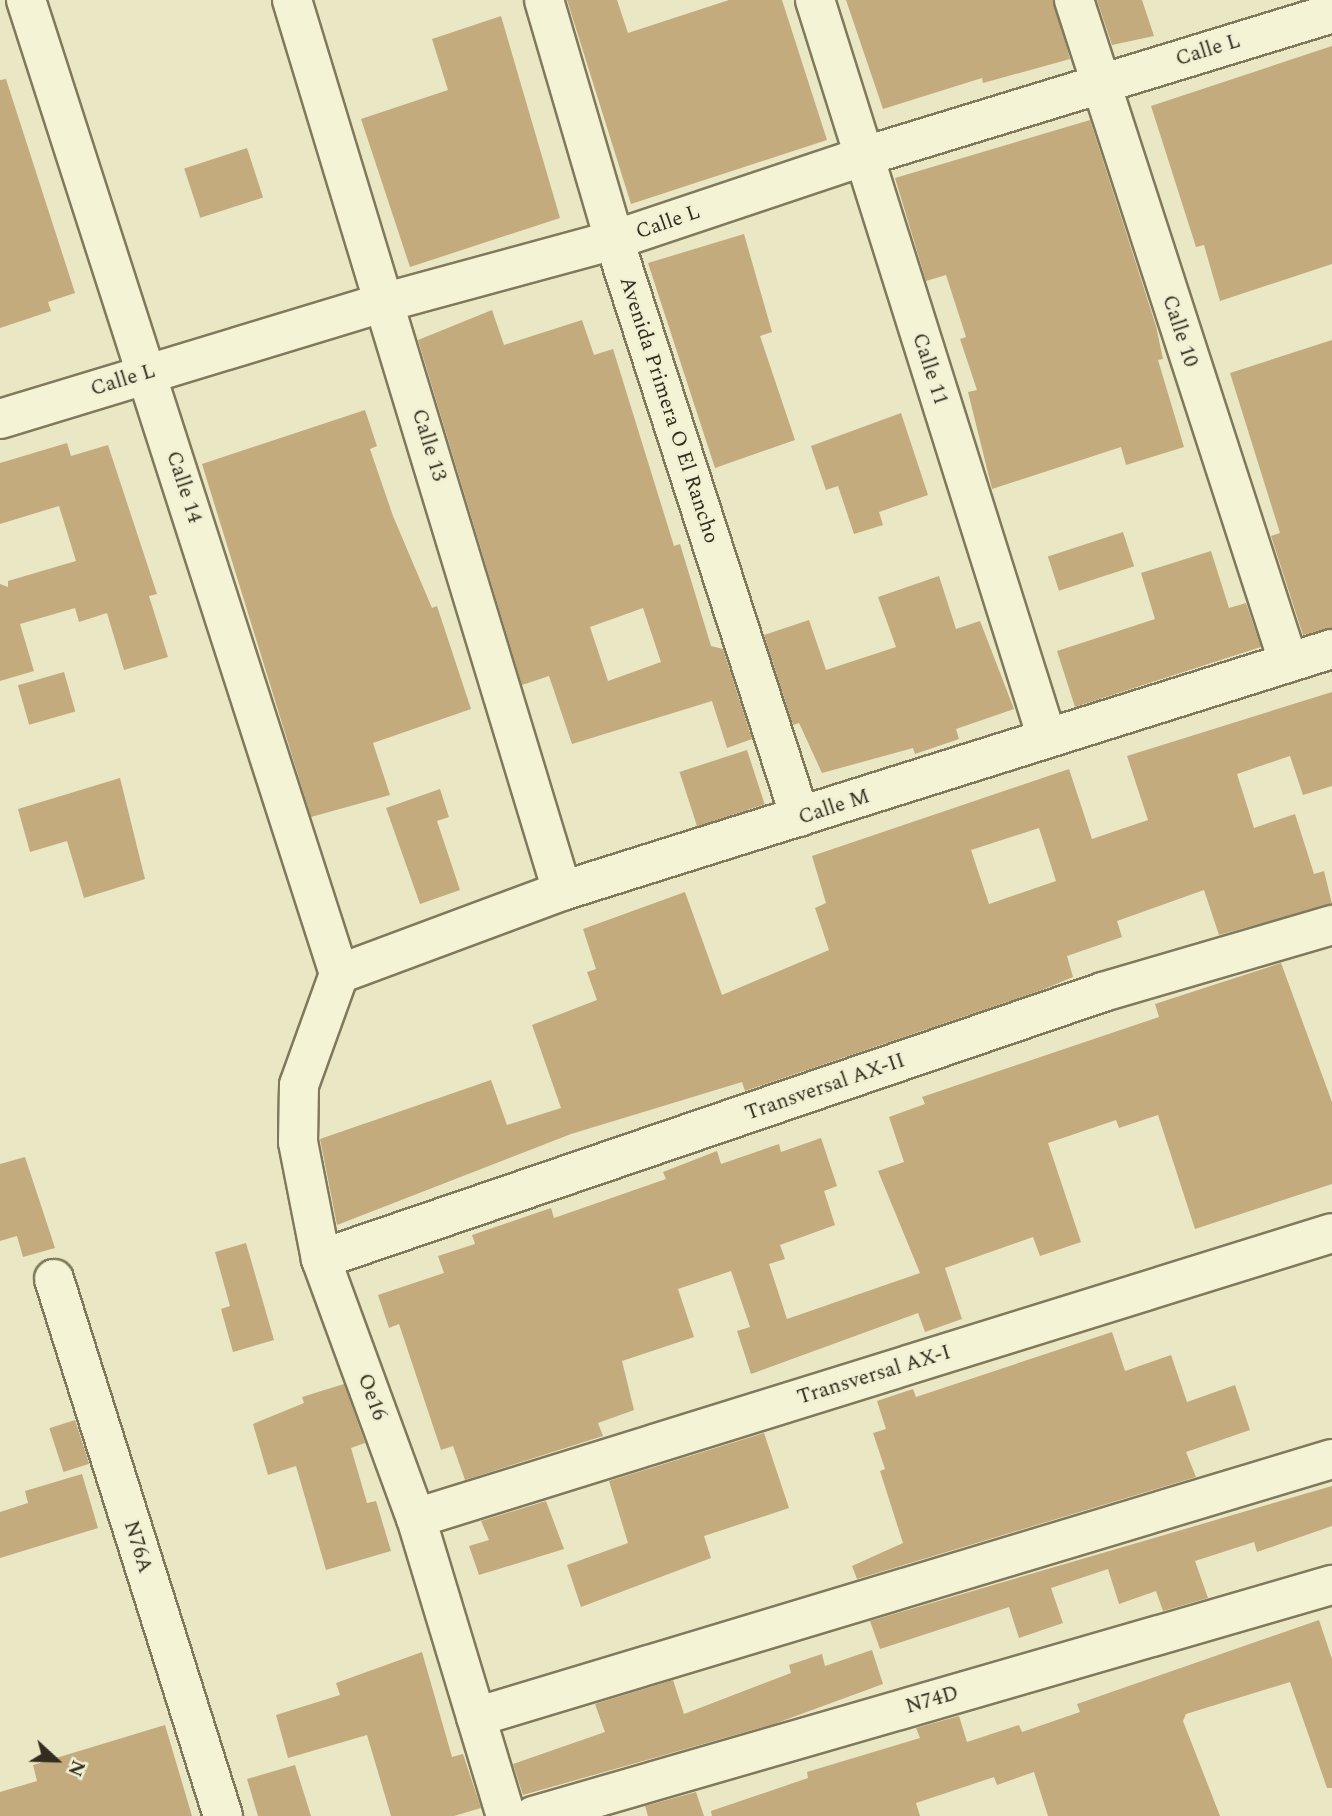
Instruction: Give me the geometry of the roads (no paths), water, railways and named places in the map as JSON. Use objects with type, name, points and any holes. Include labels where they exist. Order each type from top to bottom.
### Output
[{"type":"street","name":"Calle 14","points":[[26,0],[339,974]]},
{"type":"street","name":"Calle 13","points":[[292,0],[386,302],[562,891]]},
{"type":"street","name":"Avenida Primera O El Rancho","points":[[544,0],[614,240],[800,817]]},
{"type":"street","name":"Calle 11","points":[[815,0],[1047,738]]},
{"type":"street","name":"Calle 10","points":[[1074,0],[1288,661]]},
{"type":"street","name":"Calle L","points":[[0,419],[147,372],[386,302],[614,240],[862,156],[1332,13]]},
{"type":"street","name":"Calle M","points":[[339,974],[562,891],[1332,649]]},
{"type":"street","name":"Transversal AX-II","points":[[321,1259],[1102,992],[1332,925]]},
{"type":"street","name":"Oe16","points":[[339,974],[299,1085],[298,1142],[321,1259],[416,1518],[506,1816]]},
{"type":"street","name":"Transversal AX-I","points":[[416,1518],[1332,1233]]},
{"type":"street","name":"N76A","points":[[54,1279],[223,1816]]},
{"type":"street","points":[[476,1717],[1332,1459]]},
{"type":"street","name":"N74D","points":[[533,1816],[1332,1585]]}]
